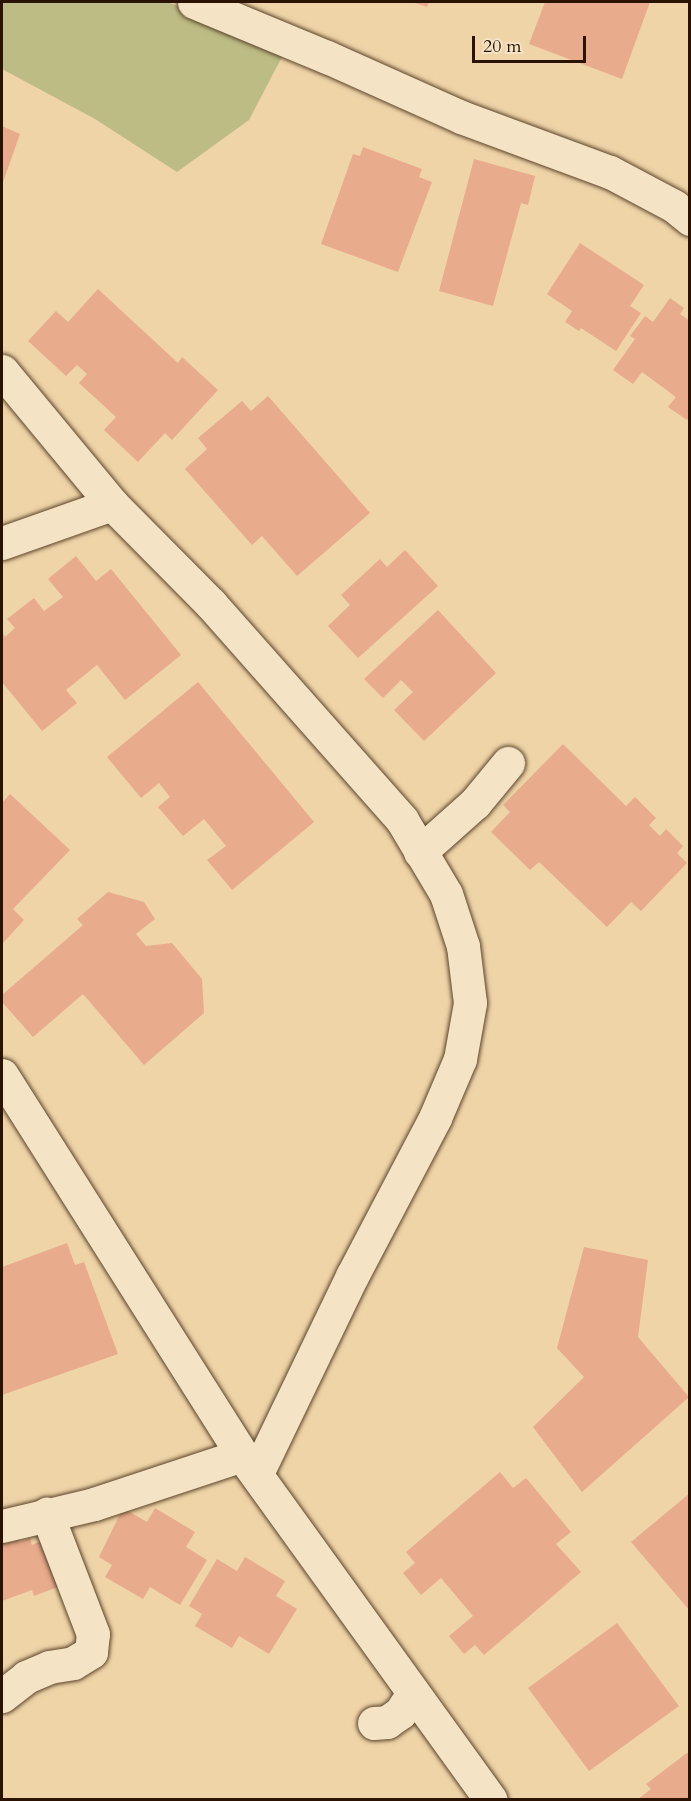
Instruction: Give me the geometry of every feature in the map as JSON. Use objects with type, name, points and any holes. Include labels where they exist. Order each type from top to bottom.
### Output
[{"type":"street","points":[[194,2],[327,57],[461,117],[610,172],[674,206],[690,219]]},
{"type":"street","points":[[2,371],[112,504],[212,604],[402,820],[446,894],[463,946],[470,1003],[460,1059],[435,1118],[250,1464],[2,1527]]},
{"type":"street","points":[[2,543],[112,504]]},
{"type":"street","points":[[420,852],[475,803],[508,763]]},
{"type":"street","points":[[2,1075],[250,1464],[374,1634],[412,1693],[491,1800]]},
{"type":"street","points":[[2,1696],[26,1677],[49,1667],[73,1663],[91,1652],[93,1634],[47,1514]]},
{"type":"street","points":[[374,1723],[387,1722],[400,1713],[412,1693]]},
{"type":"shaded area","points":[[2,2],[168,2],[285,51],[249,120],[177,172],[95,119],[2,69]]},
{"type":"building","points":[[412,2],[429,2],[427,7]]},
{"type":"building","points":[[545,2],[650,2],[622,79],[529,44]]},
{"type":"building","points":[[2,126],[20,134],[2,185]]},
{"type":"building","points":[[363,147],[422,169],[419,177],[432,182],[398,272],[321,244],[353,154],[360,156]]},
{"type":"building","points":[[474,159],[535,176],[528,205],[521,203],[493,306],[439,291]]},
{"type":"building","points":[[580,243],[644,285],[630,306],[641,313],[616,351],[581,328],[579,331],[565,322],[572,311],[547,294]]},
{"type":"building","points":[[98,289],[178,363],[182,357],[218,390],[172,440],[165,433],[138,462],[104,430],[116,417],[79,383],[87,374],[77,365],[66,376],[28,341],[56,311],[68,322]]},
{"type":"building","points":[[670,298],[684,308],[680,314],[690,321],[690,416],[687,420],[668,407],[676,397],[642,372],[633,384],[613,370],[635,339],[630,336],[645,316],[653,322]]},
{"type":"building","points":[[268,396],[370,513],[297,576],[262,536],[252,545],[185,469],[207,449],[198,438],[242,401],[251,411]]},
{"type":"building","points":[[405,550],[438,586],[358,658],[328,626],[350,605],[341,595],[380,559],[387,567]]},
{"type":"building","points":[[76,556],[96,581],[111,569],[181,655],[125,700],[97,665],[66,690],[77,703],[42,731],[2,682],[2,632],[5,637],[15,628],[7,619],[34,598],[44,611],[63,597],[48,579]]},
{"type":"building","points":[[438,610],[496,673],[424,741],[394,710],[413,692],[401,680],[383,698],[364,679]]},
{"type":"building","points":[[198,682],[314,822],[232,890],[207,860],[226,846],[204,819],[183,836],[158,807],[170,797],[159,783],[141,798],[107,757]]},
{"type":"building","points":[[563,744],[626,806],[635,797],[656,818],[649,825],[660,836],[666,829],[683,846],[677,853],[687,863],[641,911],[631,902],[607,927],[539,862],[530,870],[491,832],[510,812],[503,805]]},
{"type":"building","points":[[10,794],[70,850],[13,909],[24,920],[2,944],[2,803]]},
{"type":"building","points":[[108,892],[144,902],[155,919],[136,934],[146,946],[172,943],[202,979],[204,1013],[144,1065],[83,994],[33,1037],[2,1002],[2,995],[83,925],[77,919]]},
{"type":"building","points":[[67,1243],[75,1265],[84,1262],[118,1354],[2,1395],[2,1267]]},
{"type":"building","points":[[584,1247],[648,1260],[638,1337],[689,1397],[582,1492],[533,1427],[584,1377],[557,1348]]},
{"type":"building","points":[[500,1472],[513,1488],[526,1478],[571,1532],[556,1544],[581,1572],[484,1655],[475,1645],[464,1654],[449,1636],[473,1616],[441,1578],[421,1595],[403,1573],[415,1563],[406,1552]]},
{"type":"building","points":[[690,1493],[690,1611],[631,1542]]},
{"type":"building","points":[[123,1508],[147,1522],[155,1508],[195,1532],[186,1547],[207,1560],[180,1605],[150,1587],[143,1599],[105,1577],[112,1565],[99,1557]]},
{"type":"building","points":[[16,1530],[20,1542],[30,1538],[32,1545],[46,1539],[63,1585],[34,1596],[32,1590],[2,1601],[2,1535]]},
{"type":"building","points":[[245,1557],[285,1581],[276,1596],[297,1609],[269,1654],[239,1636],[232,1648],[195,1626],[202,1614],[189,1606],[217,1559],[237,1571]]},
{"type":"building","points":[[617,1623],[679,1706],[589,1771],[528,1688]]},
{"type":"building","points":[[687,1753],[690,1754],[690,1800],[637,1800],[651,1789],[646,1784]]}]
